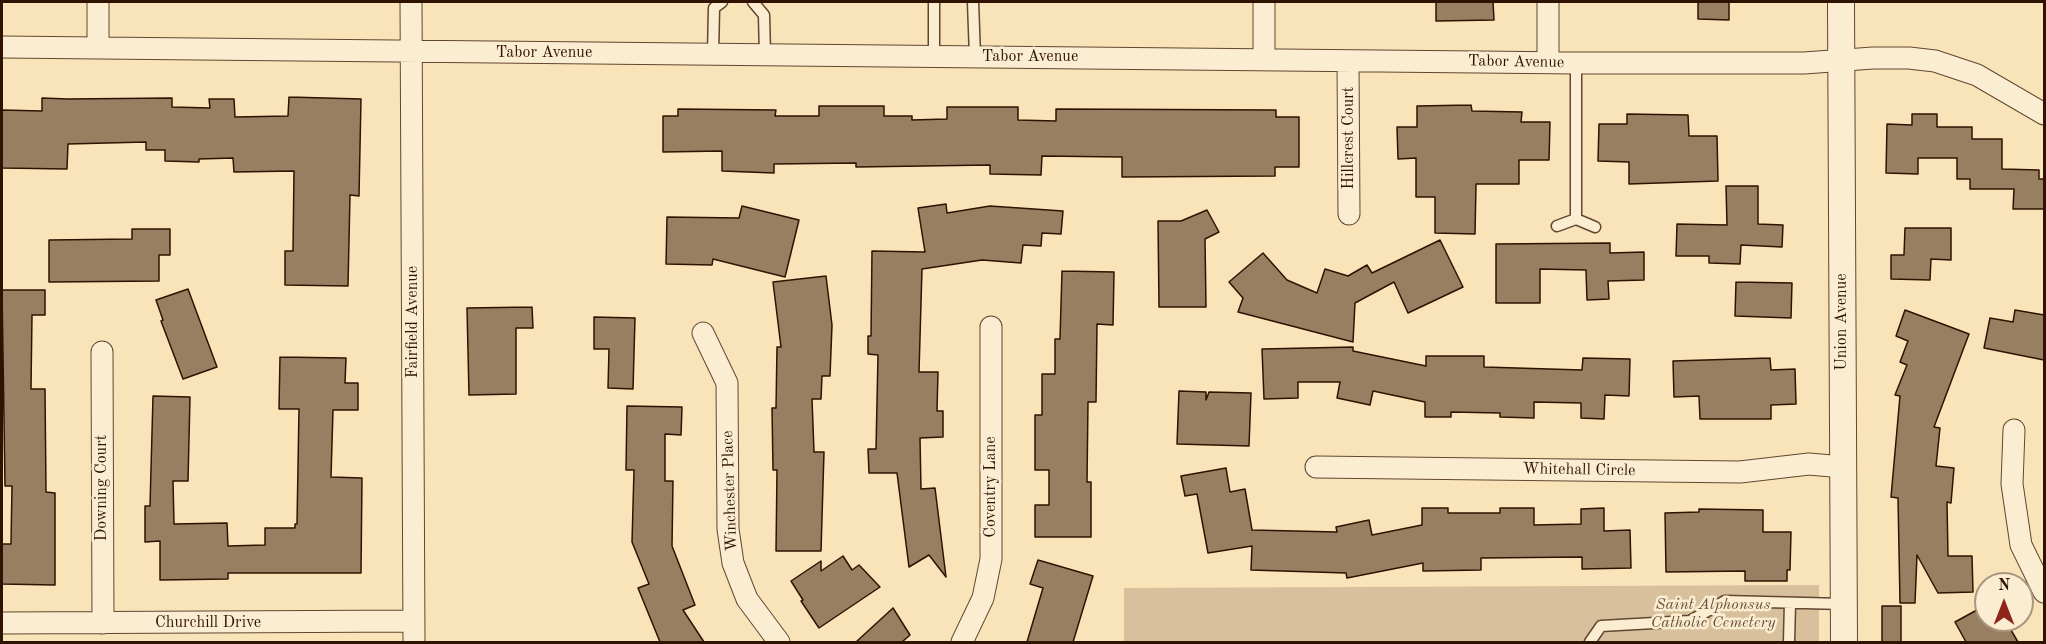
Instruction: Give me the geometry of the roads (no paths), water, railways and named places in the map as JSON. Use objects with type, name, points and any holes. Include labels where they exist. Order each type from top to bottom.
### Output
[{"type":"street","points":[[98,2],[98,47]]},
{"type":"street","name":"Fairfield Avenue","points":[[411,2],[414,642]]},
{"type":"street","points":[[1264,2],[1264,58]]},
{"type":"street","points":[[1548,2],[1548,62]]},
{"type":"street","name":"Union Avenue","points":[[1841,2],[1844,642]]},
{"type":"street","name":"Tabor Avenue","points":[[2,47],[713,55],[1264,58],[1576,63],[1804,63],[1873,58],[1935,61],[1977,75],[2044,114]]},
{"type":"street","name":"Hillcrest Court","points":[[1348,61],[1349,214]]},
{"type":"street","name":"Coventry Lane","points":[[962,642],[983,598],[991,559],[991,327]]},
{"type":"street","name":"Winchester Place","points":[[703,333],[727,383],[728,529],[733,563],[747,599],[779,642]]},
{"type":"street","name":"Downing Court","points":[[102,352],[102,624]]},
{"type":"street","points":[[2014,430],[2012,484],[2021,545],[2044,591]]},
{"type":"street","name":"Whitehall Circle","points":[[1316,467],[1740,472],[1809,464],[1843,466]]},
{"type":"street","name":"Churchill Drive","points":[[2,623],[414,621]]},
{"type":"lane","points":[[713,55],[714,8],[722,2]]},
{"type":"lane","points":[[753,2],[764,15],[765,55]]},
{"type":"lane","points":[[934,2],[934,56]]},
{"type":"lane","points":[[973,2],[975,57]]},
{"type":"lane","points":[[1576,63],[1576,219]]},
{"type":"lane","points":[[1557,226],[1576,219],[1595,226]]},
{"type":"lane","points":[[1590,642],[1601,626],[1690,621],[1725,601],[1844,604]]},
{"type":"lane","points":[[1789,642],[1790,603]]},
{"type":"park label","name":"Saint Alphonsus Catholic Cemetery","points":[[1713,614]]}]
